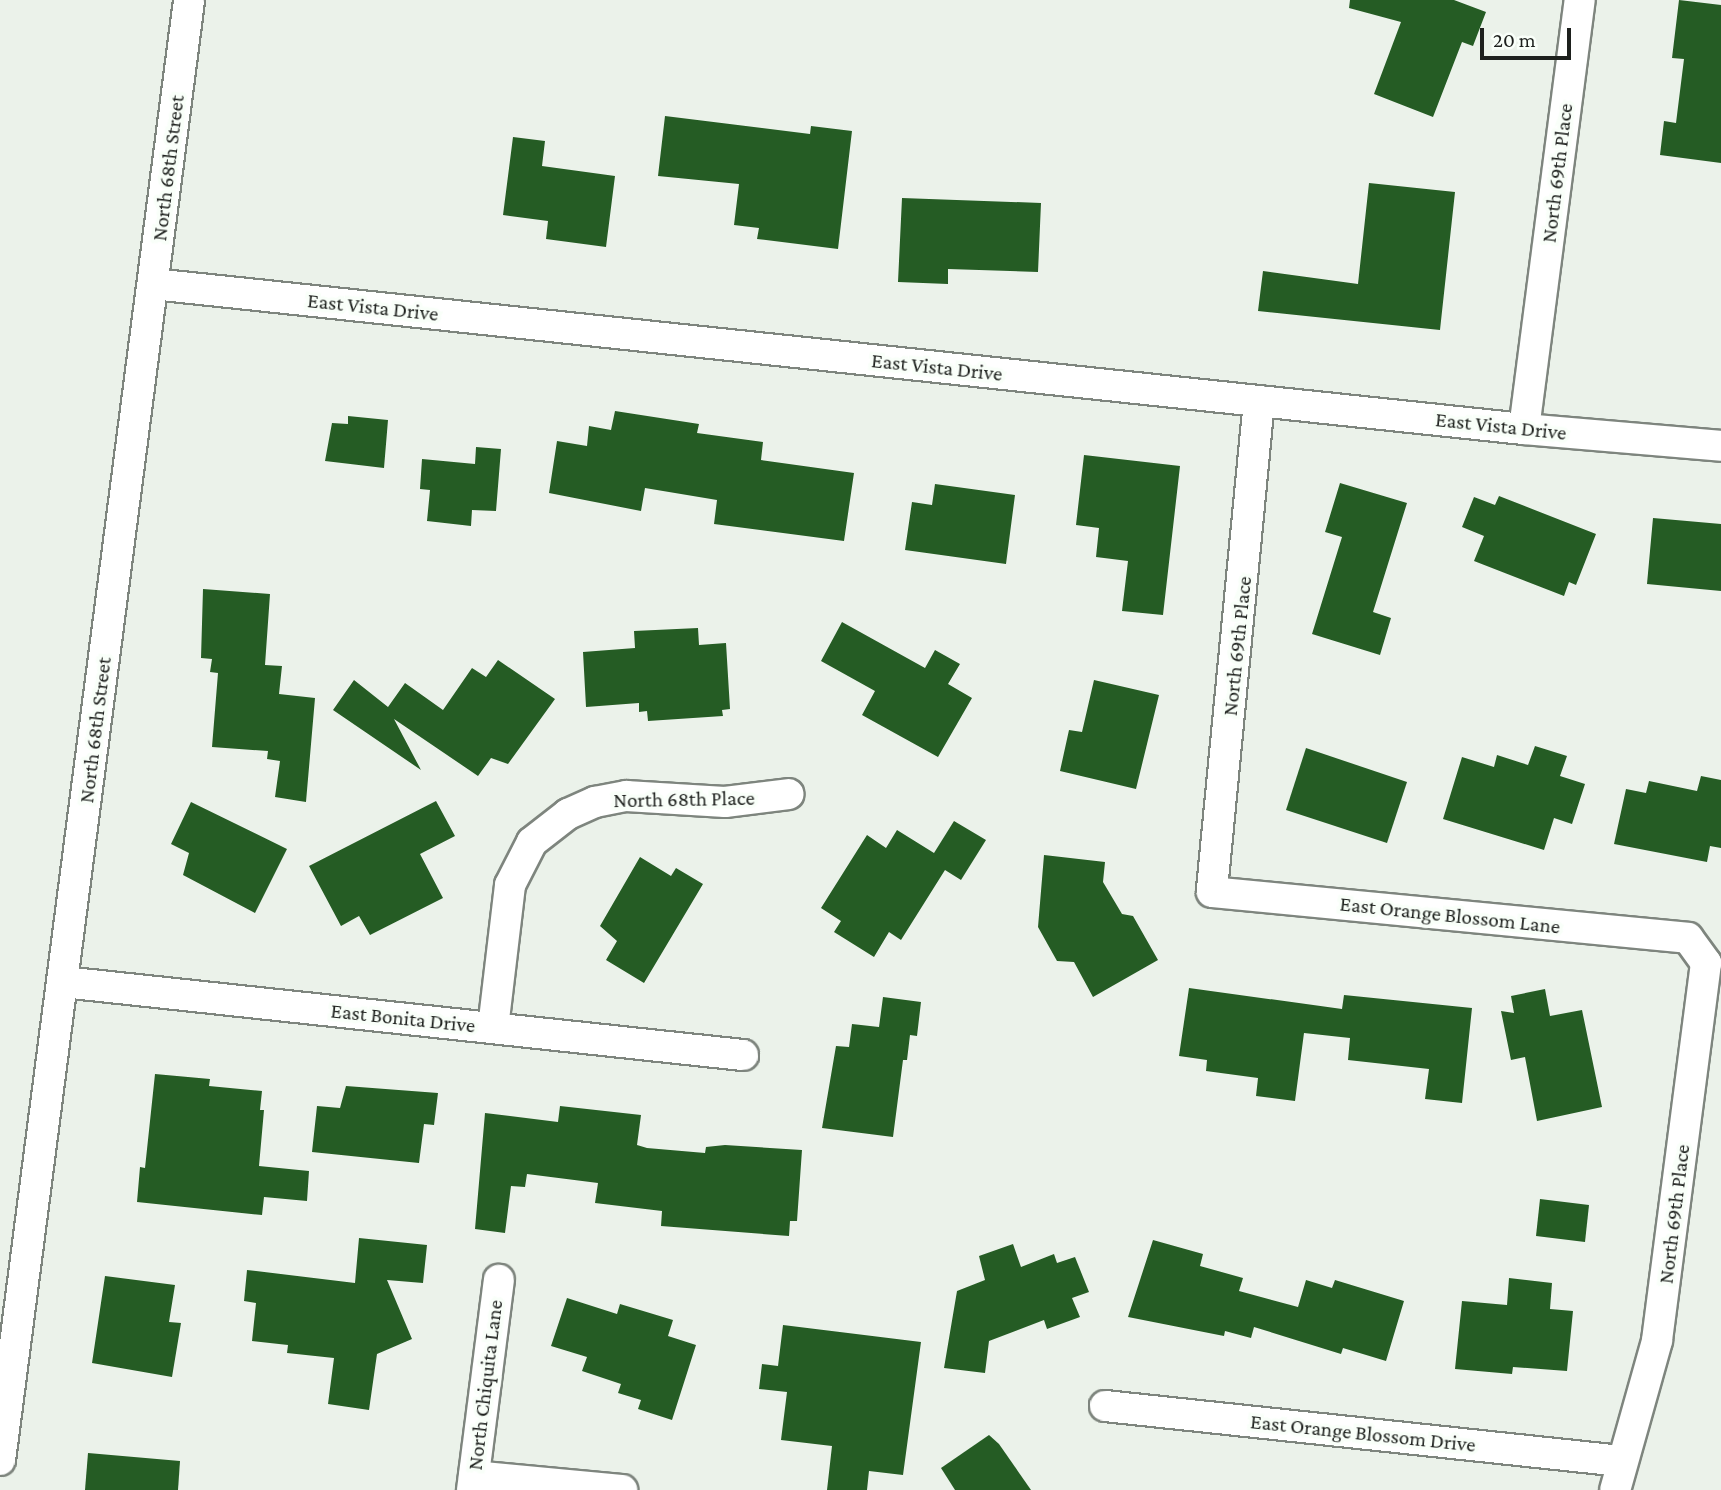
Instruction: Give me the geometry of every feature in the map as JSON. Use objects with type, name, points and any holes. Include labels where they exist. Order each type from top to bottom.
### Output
[{"type":"street","name":"North 68th Street","points":[[0,1460],[189,0]]},
{"type":"street","name":"North 69th Place","points":[[1524,429],[1580,0]]},
{"type":"street","name":"East Vista Drive","points":[[153,284],[1524,429],[1721,446]]},
{"type":"street","name":"North 69th Place","points":[[1212,892],[1259,401]]},
{"type":"street","name":"North 68th Place","points":[[493,1028],[510,885],[532,842],[568,814],[606,800],[672,796],[725,802],[789,794]]},
{"type":"street","name":"East Orange Blossom Lane","points":[[1212,892],[1688,938]]},
{"type":"street","name":"North 69th Place","points":[[1615,1490],[1657,1341],[1706,963],[1688,938]]},
{"type":"street","name":"East Bonita Drive","points":[[63,982],[743,1055]]},
{"type":"street","name":"North Chiquita Lane","points":[[473,1483],[499,1280]]},
{"type":"street","name":"East Orange Blossom Drive","points":[[1105,1406],[1621,1461]]},
{"type":"street","points":[[473,1483],[622,1490]]},
{"type":"building","points":[[1350,0],[1454,0],[1486,12],[1473,46],[1462,42],[1433,117],[1374,94],[1401,22],[1349,8]]},
{"type":"building","points":[[1679,0],[1721,5],[1721,163],[1660,155],[1664,121],[1676,123],[1684,59],[1672,58]]},
{"type":"building","points":[[665,116],[810,134],[811,126],[852,131],[838,249],[757,239],[759,228],[734,225],[739,184],[658,176]]},
{"type":"building","points":[[513,137],[545,141],[542,166],[615,176],[606,247],[546,239],[548,221],[503,215]]},
{"type":"building","points":[[1369,183],[1455,192],[1440,330],[1258,311],[1263,271],[1358,284]]},
{"type":"building","points":[[902,198],[1041,203],[1038,272],[948,269],[948,284],[898,282]]},
{"type":"building","points":[[615,411],[699,424],[697,433],[763,442],[761,460],[854,473],[844,541],[714,524],[717,500],[645,488],[641,511],[549,493],[557,441],[587,446],[589,426],[611,430]]},
{"type":"building","points":[[348,416],[388,420],[384,468],[325,461],[332,423],[348,424]]},
{"type":"building","points":[[476,447],[501,449],[496,511],[472,510],[471,526],[427,521],[430,490],[420,489],[422,459],[475,464]]},
{"type":"building","points":[[1084,455],[1180,466],[1163,615],[1122,611],[1128,561],[1096,557],[1099,528],[1076,525]]},
{"type":"building","points":[[1340,483],[1407,503],[1373,612],[1391,618],[1380,655],[1312,634],[1342,537],[1325,532]]},
{"type":"building","points":[[935,484],[1015,495],[1006,564],[905,550],[912,502],[932,505]]},
{"type":"building","points":[[1499,496],[1596,534],[1576,585],[1569,582],[1564,596],[1474,561],[1484,536],[1462,527],[1474,497],[1495,505]]},
{"type":"building","points":[[1653,518],[1721,524],[1721,591],[1647,584]]},
{"type":"building","points":[[203,589],[270,594],[265,665],[282,666],[279,694],[315,698],[306,802],[275,797],[280,761],[267,759],[268,751],[212,747],[218,673],[210,672],[212,659],[201,658]]},
{"type":"building","points":[[842,622],[925,668],[935,650],[960,664],[948,684],[972,698],[938,757],[862,715],[875,691],[821,661]]},
{"type":"building","points":[[698,628],[699,645],[726,643],[730,709],[722,710],[723,716],[648,721],[647,711],[639,712],[639,703],[586,707],[583,652],[635,648],[634,631]]},
{"type":"building","points":[[498,660],[555,699],[508,764],[491,758],[478,776],[394,719],[421,770],[333,710],[354,680],[388,707],[405,683],[443,710],[472,668],[486,677]]},
{"type":"building","points":[[1094,680],[1159,695],[1136,789],[1060,771],[1069,730],[1082,732]]},
{"type":"building","points":[[1535,746],[1567,756],[1560,776],[1585,784],[1572,824],[1554,818],[1544,850],[1443,819],[1462,757],[1494,767],[1497,755],[1528,765]]},
{"type":"building","points":[[1306,748],[1407,782],[1387,843],[1286,810]]},
{"type":"building","points":[[1701,776],[1721,780],[1721,848],[1710,846],[1707,862],[1614,844],[1626,789],[1646,793],[1649,781],[1697,791]]},
{"type":"building","points":[[436,801],[455,836],[420,854],[443,898],[370,935],[359,916],[341,926],[309,866]]},
{"type":"building","points":[[191,802],[287,849],[255,913],[183,875],[189,853],[171,844]]},
{"type":"building","points":[[954,821],[986,840],[961,880],[945,870],[901,940],[889,932],[874,957],[834,932],[841,921],[821,908],[867,835],[886,848],[897,830],[934,853]]},
{"type":"building","points":[[1044,855],[1105,862],[1103,882],[1122,914],[1133,916],[1158,960],[1093,997],[1074,962],[1057,961],[1038,927]]},
{"type":"building","points":[[640,857],[671,876],[676,868],[703,884],[644,983],[606,960],[617,941],[600,926]]},
{"type":"building","points":[[1189,988],[1342,1009],[1344,995],[1472,1008],[1462,1103],[1425,1099],[1429,1069],[1348,1060],[1350,1038],[1304,1033],[1295,1101],[1256,1096],[1258,1078],[1206,1071],[1207,1060],[1179,1056]]},
{"type":"building","points":[[1545,989],[1550,1016],[1582,1010],[1602,1107],[1537,1121],[1525,1057],[1511,1060],[1501,1011],[1514,1013],[1511,996]]},
{"type":"building","points":[[883,997],[921,1002],[917,1036],[910,1035],[907,1060],[903,1060],[893,1137],[822,1128],[836,1046],[849,1047],[852,1024],[879,1027]]},
{"type":"building","points":[[155,1074],[210,1079],[209,1086],[262,1091],[260,1110],[264,1110],[259,1166],[309,1171],[307,1201],[264,1197],[262,1215],[137,1202],[140,1167],[145,1168]]},
{"type":"building","points":[[346,1086],[438,1093],[434,1125],[424,1124],[419,1163],[312,1152],[317,1106],[340,1108]]},
{"type":"building","points":[[560,1106],[641,1115],[637,1145],[647,1148],[705,1153],[706,1147],[725,1145],[802,1150],[797,1221],[790,1221],[789,1236],[661,1226],[662,1211],[595,1203],[598,1183],[527,1174],[525,1187],[511,1186],[505,1233],[475,1229],[485,1113],[558,1122]]},
{"type":"building","points":[[1540,1199],[1589,1205],[1585,1242],[1536,1236]]},
{"type":"building","points":[[359,1238],[427,1245],[423,1283],[387,1280],[412,1339],[377,1354],[369,1410],[328,1404],[334,1358],[287,1353],[288,1345],[252,1341],[256,1303],[244,1301],[247,1270],[355,1283]]},
{"type":"building","points":[[1153,1240],[1203,1254],[1200,1266],[1243,1278],[1239,1291],[1298,1307],[1306,1280],[1332,1288],[1335,1280],[1404,1301],[1386,1361],[1343,1348],[1341,1354],[1254,1327],[1251,1338],[1225,1331],[1224,1336],[1128,1317]]},
{"type":"building","points":[[1013,1244],[1021,1267],[1054,1254],[1057,1263],[1075,1257],[1089,1292],[1072,1298],[1080,1317],[1047,1329],[1044,1320],[989,1341],[985,1373],[944,1368],[957,1291],[985,1280],[979,1256]]},
{"type":"building","points":[[105,1276],[175,1285],[169,1322],[181,1323],[172,1377],[92,1363]]},
{"type":"building","points":[[1509,1278],[1552,1283],[1550,1309],[1573,1311],[1567,1371],[1513,1367],[1512,1374],[1455,1369],[1462,1301],[1507,1305]]},
{"type":"building","points":[[567,1298],[617,1314],[620,1304],[673,1320],[668,1336],[696,1345],[672,1420],[638,1409],[641,1400],[618,1393],[621,1384],[582,1371],[587,1357],[551,1346]]},
{"type":"building","points":[[783,1325],[921,1342],[903,1475],[869,1471],[867,1490],[827,1490],[832,1446],[781,1440],[787,1392],[759,1389],[762,1364],[778,1366]]},
{"type":"building","points":[[989,1435],[999,1444],[1031,1490],[955,1490],[941,1468]]},
{"type":"building","points":[[88,1453],[180,1461],[178,1490],[85,1490]]}]
